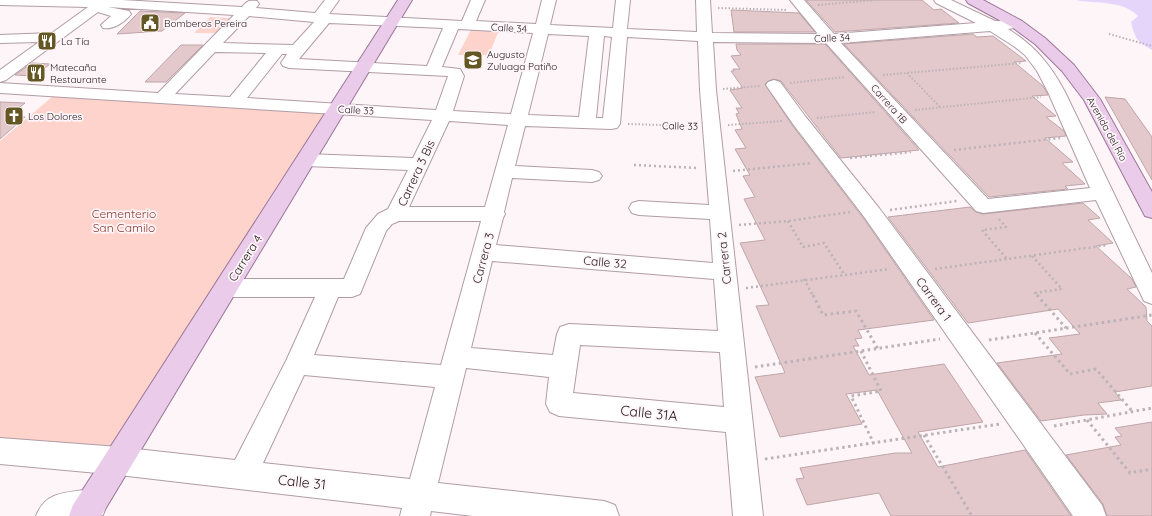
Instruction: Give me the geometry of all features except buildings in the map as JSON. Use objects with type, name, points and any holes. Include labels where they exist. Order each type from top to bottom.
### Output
[{"type":"main road","name":"Carrera 4","points":[[88,510],[405,0]]},
{"type":"main road","name":"Avenida del Río","points":[[973,0],[1018,24],[1040,41],[1068,68],[1092,99],[1152,211]]},
{"type":"street","points":[[162,98],[256,0]]},
{"type":"street","points":[[332,0],[322,18],[293,56],[290,64],[433,70],[459,25],[478,0]]},
{"type":"street","name":"Carrera 3","points":[[418,505],[519,120],[540,29],[549,0]]},
{"type":"street","points":[[611,124],[623,0]]},
{"type":"street","points":[[941,0],[990,25],[1029,52],[1038,62],[1059,95],[1125,243],[1152,295]]},
{"type":"street","name":"Calle 34","points":[[0,1],[245,11],[322,18],[392,22],[706,37],[830,39],[990,25],[1018,24]]},
{"type":"street","points":[[0,77],[100,4],[124,14],[108,25]]},
{"type":"street","name":"Carrera 2","points":[[703,4],[708,90],[748,516]]},
{"type":"street","name":"Carrera 1B","points":[[802,6],[933,152],[982,203]]},
{"type":"street","points":[[587,123],[597,32]]},
{"type":"street","points":[[0,39],[56,37]]},
{"type":"street","points":[[210,47],[278,49],[293,56]]},
{"type":"street","points":[[235,102],[278,49]]},
{"type":"street","name":"Carrera 3 Bis","points":[[242,476],[297,364],[377,228],[385,219],[396,214],[420,164],[443,115],[456,76],[454,72],[433,70]]},
{"type":"street","name":"Carrera 1","points":[[774,85],[799,120],[871,211],[1091,516]]},
{"type":"street","name":"Calle 33","points":[[0,88],[519,120],[611,124]]},
{"type":"street","points":[[306,160],[420,164]]},
{"type":"street","points":[[505,172],[592,176]]},
{"type":"street","points":[[982,203],[1103,193]]},
{"type":"street","points":[[640,208],[720,220]]},
{"type":"street","points":[[396,214],[494,214]]},
{"type":"street","name":"Calle 32","points":[[484,252],[726,281]]},
{"type":"street","points":[[226,288],[342,288]]},
{"type":"street","points":[[297,364],[454,367],[563,367],[568,334],[732,342]]},
{"type":"street","name":"Calle 31A","points":[[563,367],[559,404],[740,422]]},
{"type":"street","name":"Calle 31","points":[[0,451],[119,461],[242,476],[418,505],[604,516]]},
{"type":"street","points":[[51,516],[59,509],[88,510]]},
{"type":"path","points":[[703,4],[802,6],[875,0]]},
{"type":"path","points":[[1109,34],[1152,46]]},
{"type":"path","points":[[865,77],[1038,62]]},
{"type":"path","points":[[906,73],[940,107]]},
{"type":"path","name":"Calle 33","points":[[611,124],[712,126],[799,120],[1059,95]]},
{"type":"path","points":[[933,152],[1076,136]]},
{"type":"path","points":[[634,165],[716,169]]},
{"type":"path","points":[[720,220],[788,221],[871,211],[982,203],[1006,227],[982,230],[1007,259]]},
{"type":"path","points":[[788,221],[803,247],[824,243],[844,274]]},
{"type":"path","points":[[726,281],[804,279],[844,274],[913,269],[1032,256],[1125,243]]},
{"type":"path","points":[[1032,256],[1062,289],[1035,292],[1066,328]]},
{"type":"path","points":[[804,279],[823,315],[856,311],[878,349]]},
{"type":"path","points":[[735,370],[861,351],[1035,333],[1152,315]]},
{"type":"path","points":[[1035,333],[1070,374],[1096,369],[1132,411]]},
{"type":"path","points":[[861,351],[881,391],[851,396],[874,444]]},
{"type":"path","points":[[743,462],[874,444],[924,435],[1087,420],[1152,408]]},
{"type":"path","points":[[1087,420],[1130,473],[1152,469]]},
{"type":"path","points":[[924,435],[972,516]]},
{"type":"green space","points":[[210,17],[230,18],[216,33],[194,33]]},
{"type":"green space","points":[[472,28],[499,30],[489,55],[458,55]]},
{"type":"green space","name":"Cementerio San Camilo","points":[[58,92],[338,109],[119,461],[0,451],[0,141]]},
{"type":"shaded area","points":[[1076,0],[1152,0],[1152,50],[1140,42],[1135,36],[1131,22],[1138,16],[1132,11],[1117,5]]},
{"type":"place","name":"Bomberos Pereira","points":[[150,23]]},
{"type":"place","name":"La Tía","points":[[47,41]]},
{"type":"place","name":"Augusto Zuluaga Patiño","points":[[473,60]]},
{"type":"place","name":"Matecaña Restaurante","points":[[36,73]]},
{"type":"place","name":"Los Dolores","points":[[14,116]]}]
